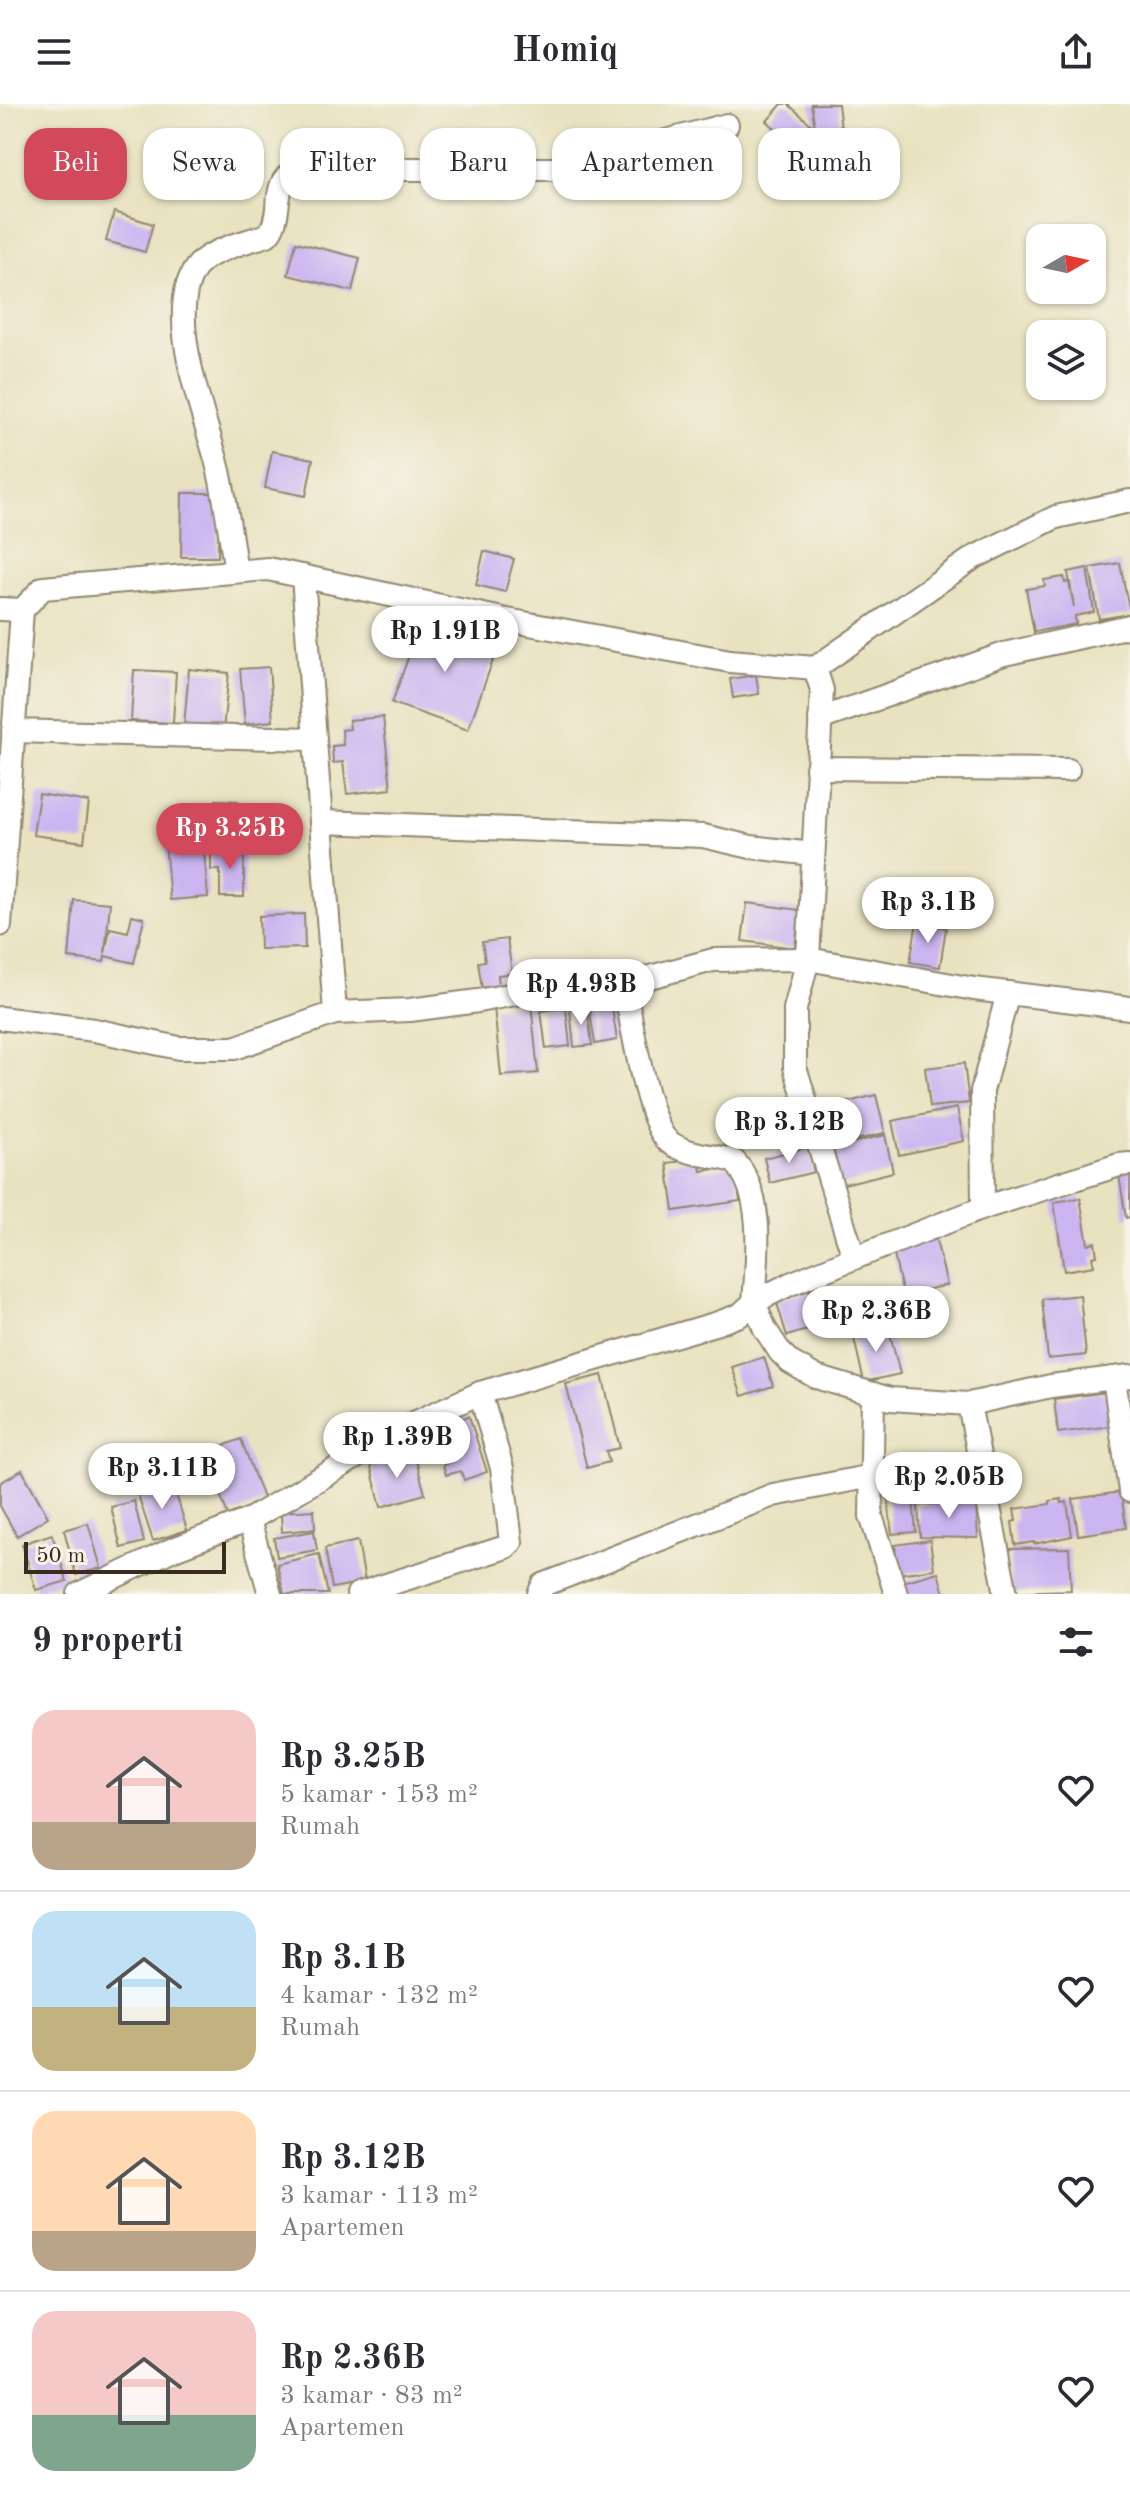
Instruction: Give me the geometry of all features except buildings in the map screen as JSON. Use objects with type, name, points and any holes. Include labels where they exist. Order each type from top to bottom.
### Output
[{"type":"street","points":[[236,571],[217,464],[186,349],[185,293],[192,274],[205,259],[267,235],[274,228],[278,197],[286,177],[294,172],[331,169],[559,169],[727,125]]},
{"type":"street","points":[[0,925],[13,731],[11,609],[43,588],[268,569],[502,619],[730,661],[815,668],[973,558],[1056,517],[1130,501]]},
{"type":"street","points":[[303,576],[335,1013]]},
{"type":"street","points":[[820,719],[1004,654],[1130,626]]},
{"type":"street","points":[[815,668],[822,690],[808,959],[795,1009],[795,1067],[854,1258]]},
{"type":"street","points":[[13,731],[315,739]]},
{"type":"street","points":[[817,768],[1068,770]]},
{"type":"street","points":[[321,822],[703,836],[751,847],[813,854]]},
{"type":"street","points":[[0,1018],[94,1030],[179,1048],[234,1048],[335,1013],[410,1010],[589,980],[624,984],[713,960],[808,959],[1008,993],[1130,1008]]},
{"type":"street","points":[[624,984],[651,1109],[659,1131],[667,1141],[680,1148],[734,1161],[746,1182],[759,1233],[754,1302],[765,1329],[780,1352],[790,1362],[816,1377],[890,1399],[969,1404],[1051,1386],[1122,1377],[1130,1491]]},
{"type":"street","points":[[983,1208],[982,1091],[1008,993]]},
{"type":"street","points":[[79,1594],[171,1550],[249,1520],[416,1422],[480,1393],[718,1323],[740,1315],[754,1302],[790,1284],[983,1208],[1130,1164]]},
{"type":"street","points":[[358,1594],[506,1547],[511,1542],[502,1468],[480,1393]]},
{"type":"street","points":[[873,1394],[871,1516],[896,1594]]},
{"type":"street","points":[[969,1404],[1006,1594]]},
{"type":"street","points":[[539,1594],[543,1585],[773,1495],[872,1476]]},
{"type":"street","points":[[249,1520],[270,1594]]}]
